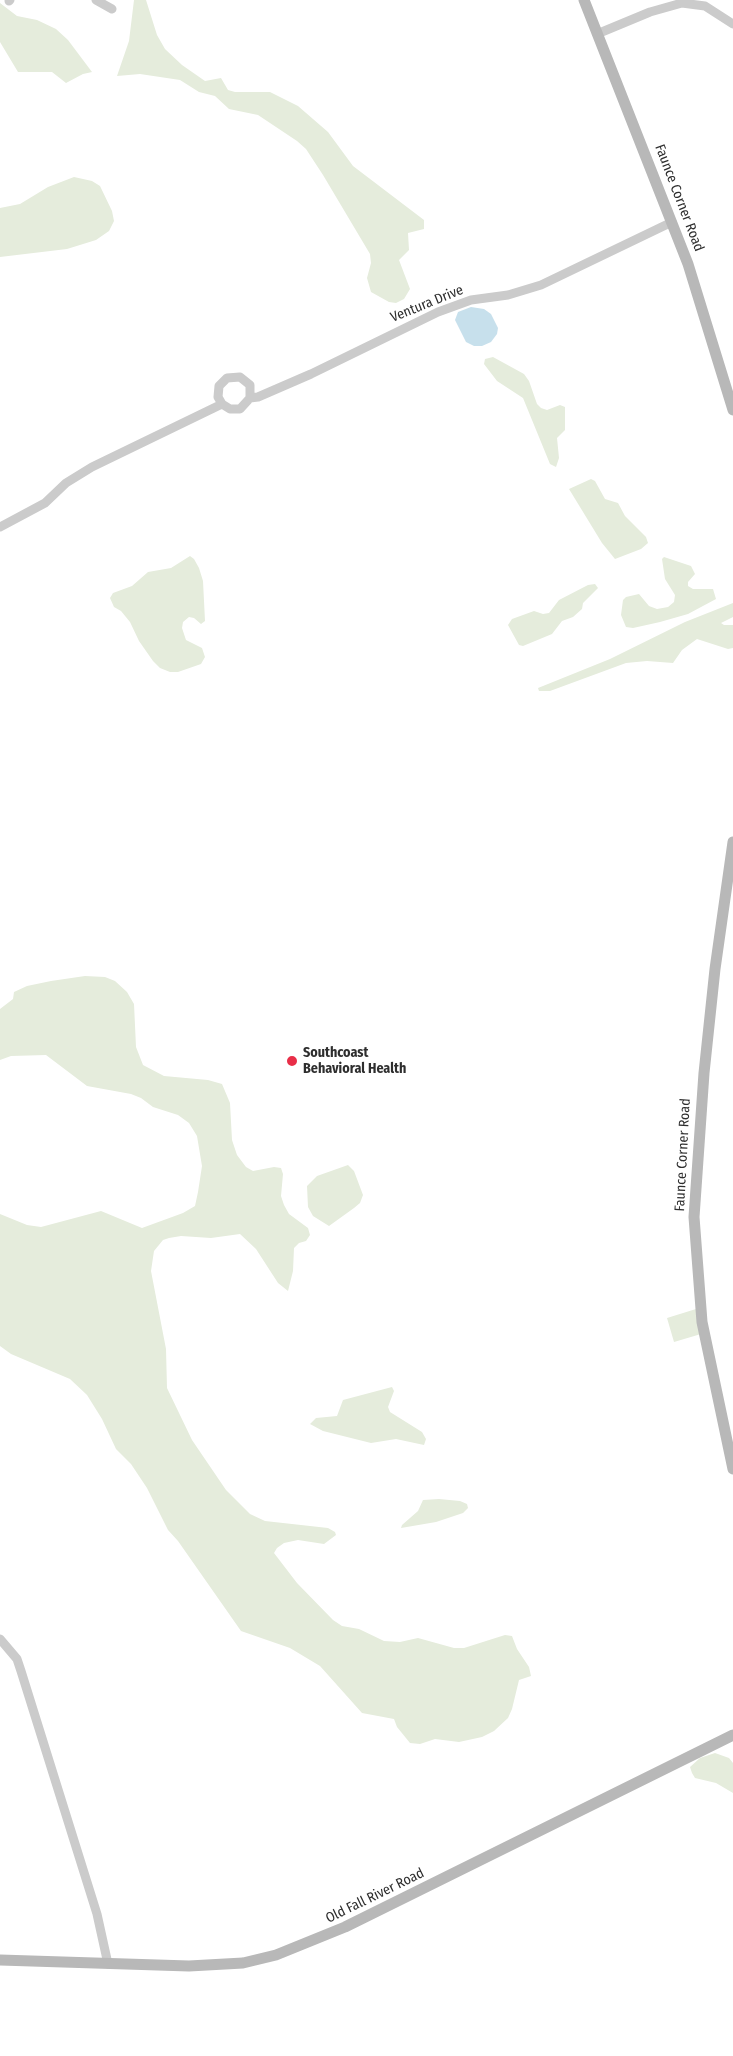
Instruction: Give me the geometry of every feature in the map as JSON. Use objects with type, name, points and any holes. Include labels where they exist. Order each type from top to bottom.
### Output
[{"type":"main road","name":"Faunce Corner Road","points":[[584,0],[698,292],[733,410]]},
{"type":"main road","name":"Faunce Corner Road","points":[[733,842],[715,969],[704,1073],[694,1217],[702,1322],[733,1469]]},
{"type":"main road","name":"Old Fall River Road","points":[[0,1960],[173,1966],[236,1964],[259,1960],[292,1950],[345,1927],[733,1736]]},
{"type":"street","points":[[96,0],[112,9]]},
{"type":"street","points":[[598,34],[650,12],[682,3],[706,6],[733,24]]},
{"type":"street","name":"Ventura Drive","points":[[0,526],[45,503],[66,483],[92,467],[222,404],[235,410],[244,406],[250,398],[295,381],[448,308],[471,300],[508,295],[541,286],[672,222]]},
{"type":"street","points":[[222,404],[218,397],[218,389],[221,382],[230,376],[240,377],[248,382],[251,392],[250,398]]},
{"type":"street","points":[[0,1640],[17,1659],[97,1914],[108,1964]]},
{"type":"green space","points":[[134,0],[146,0],[157,35],[165,49],[182,65],[205,81],[221,78],[228,90],[235,92],[270,92],[298,106],[328,132],[353,166],[424,220],[424,229],[408,233],[409,250],[399,260],[410,289],[404,299],[396,303],[389,302],[371,292],[367,278],[371,263],[370,254],[323,175],[306,149],[297,141],[258,115],[229,109],[215,96],[199,92],[180,80],[140,74],[117,76],[129,41]]},
{"type":"green space","points":[[0,3],[17,16],[37,20],[56,29],[68,40],[92,72],[83,74],[66,83],[52,72],[18,72],[0,42]]},
{"type":"green space","points":[[74,177],[92,181],[100,186],[112,211],[114,221],[109,231],[96,240],[67,249],[0,257],[0,208],[20,204],[48,187]]},
{"type":"green space","points":[[493,357],[524,374],[529,381],[537,404],[541,408],[547,410],[560,405],[565,407],[565,430],[557,438],[559,458],[556,467],[550,464],[523,398],[497,381],[484,364],[485,359]]},
{"type":"green space","points":[[591,479],[595,481],[605,499],[618,503],[625,516],[646,537],[648,543],[641,549],[615,559],[602,543],[569,489]]},
{"type":"green space","points":[[190,556],[199,568],[203,581],[205,621],[201,624],[194,618],[189,617],[183,622],[182,628],[186,640],[202,648],[205,657],[201,664],[178,672],[170,672],[160,668],[153,661],[139,641],[130,622],[121,611],[114,607],[110,598],[113,593],[132,586],[148,572],[171,568]]},
{"type":"green space","points":[[664,557],[691,566],[695,574],[688,582],[688,586],[693,589],[713,589],[716,599],[688,614],[633,628],[626,627],[621,615],[623,600],[626,597],[639,594],[649,606],[657,609],[668,607],[674,602],[675,595],[665,579],[662,559]]},
{"type":"green space","points":[[595,584],[598,588],[583,603],[582,609],[573,617],[562,621],[552,634],[523,646],[519,645],[508,625],[512,619],[534,611],[543,614],[549,613],[559,600],[588,585]]},
{"type":"green space","points":[[733,603],[733,617],[721,623],[733,625],[733,648],[728,649],[697,639],[682,650],[673,663],[647,661],[626,663],[550,691],[539,691],[538,688],[610,659],[685,622]]},
{"type":"green space","points":[[85,976],[105,977],[115,981],[127,992],[134,1004],[136,1047],[143,1065],[164,1076],[208,1080],[222,1084],[230,1103],[232,1140],[237,1155],[246,1167],[253,1171],[274,1167],[281,1168],[283,1174],[281,1196],[284,1205],[289,1214],[308,1228],[310,1235],[306,1241],[299,1243],[294,1248],[293,1271],[288,1291],[278,1283],[256,1249],[240,1234],[211,1238],[181,1236],[169,1238],[163,1240],[154,1251],[151,1271],[166,1349],[167,1388],[192,1440],[226,1490],[250,1514],[265,1521],[328,1528],[335,1532],[336,1535],[324,1544],[298,1540],[284,1543],[274,1553],[297,1583],[333,1620],[342,1626],[359,1629],[384,1641],[400,1642],[418,1638],[454,1648],[464,1648],[505,1635],[512,1636],[517,1649],[529,1667],[531,1676],[519,1680],[508,1718],[494,1731],[482,1737],[459,1742],[435,1739],[420,1744],[410,1743],[397,1727],[394,1719],[362,1713],[320,1666],[290,1648],[241,1631],[178,1541],[168,1530],[147,1488],[131,1464],[116,1449],[102,1419],[87,1395],[70,1379],[11,1354],[0,1346],[0,1214],[27,1225],[41,1227],[101,1211],[142,1228],[183,1213],[195,1206],[202,1166],[197,1136],[189,1123],[178,1115],[153,1107],[141,1098],[131,1094],[87,1086],[46,1055],[11,1056],[0,1060],[0,1009],[13,999],[14,992],[27,986]]},
{"type":"green space","points":[[348,1165],[354,1171],[363,1195],[360,1203],[329,1226],[313,1216],[308,1207],[307,1186],[317,1176]]},
{"type":"green space","points":[[696,1309],[701,1334],[674,1342],[667,1318]]},
{"type":"green space","points":[[392,1387],[394,1391],[388,1407],[390,1412],[422,1432],[426,1439],[424,1445],[396,1439],[371,1443],[323,1431],[310,1424],[316,1418],[337,1416],[343,1400]]},
{"type":"green space","points":[[423,1500],[460,1501],[467,1504],[468,1508],[463,1513],[436,1522],[401,1528],[418,1511]]},
{"type":"green space","points":[[715,1753],[729,1758],[733,1763],[733,1793],[716,1783],[695,1778],[692,1773],[690,1767],[700,1758]]},
{"type":"water","points":[[471,307],[484,309],[491,314],[498,328],[497,334],[491,342],[482,346],[474,346],[466,342],[455,320],[458,312]]},
{"type":"place","name":"Southcoast Behavioral Health","points":[[292,1061]]}]
